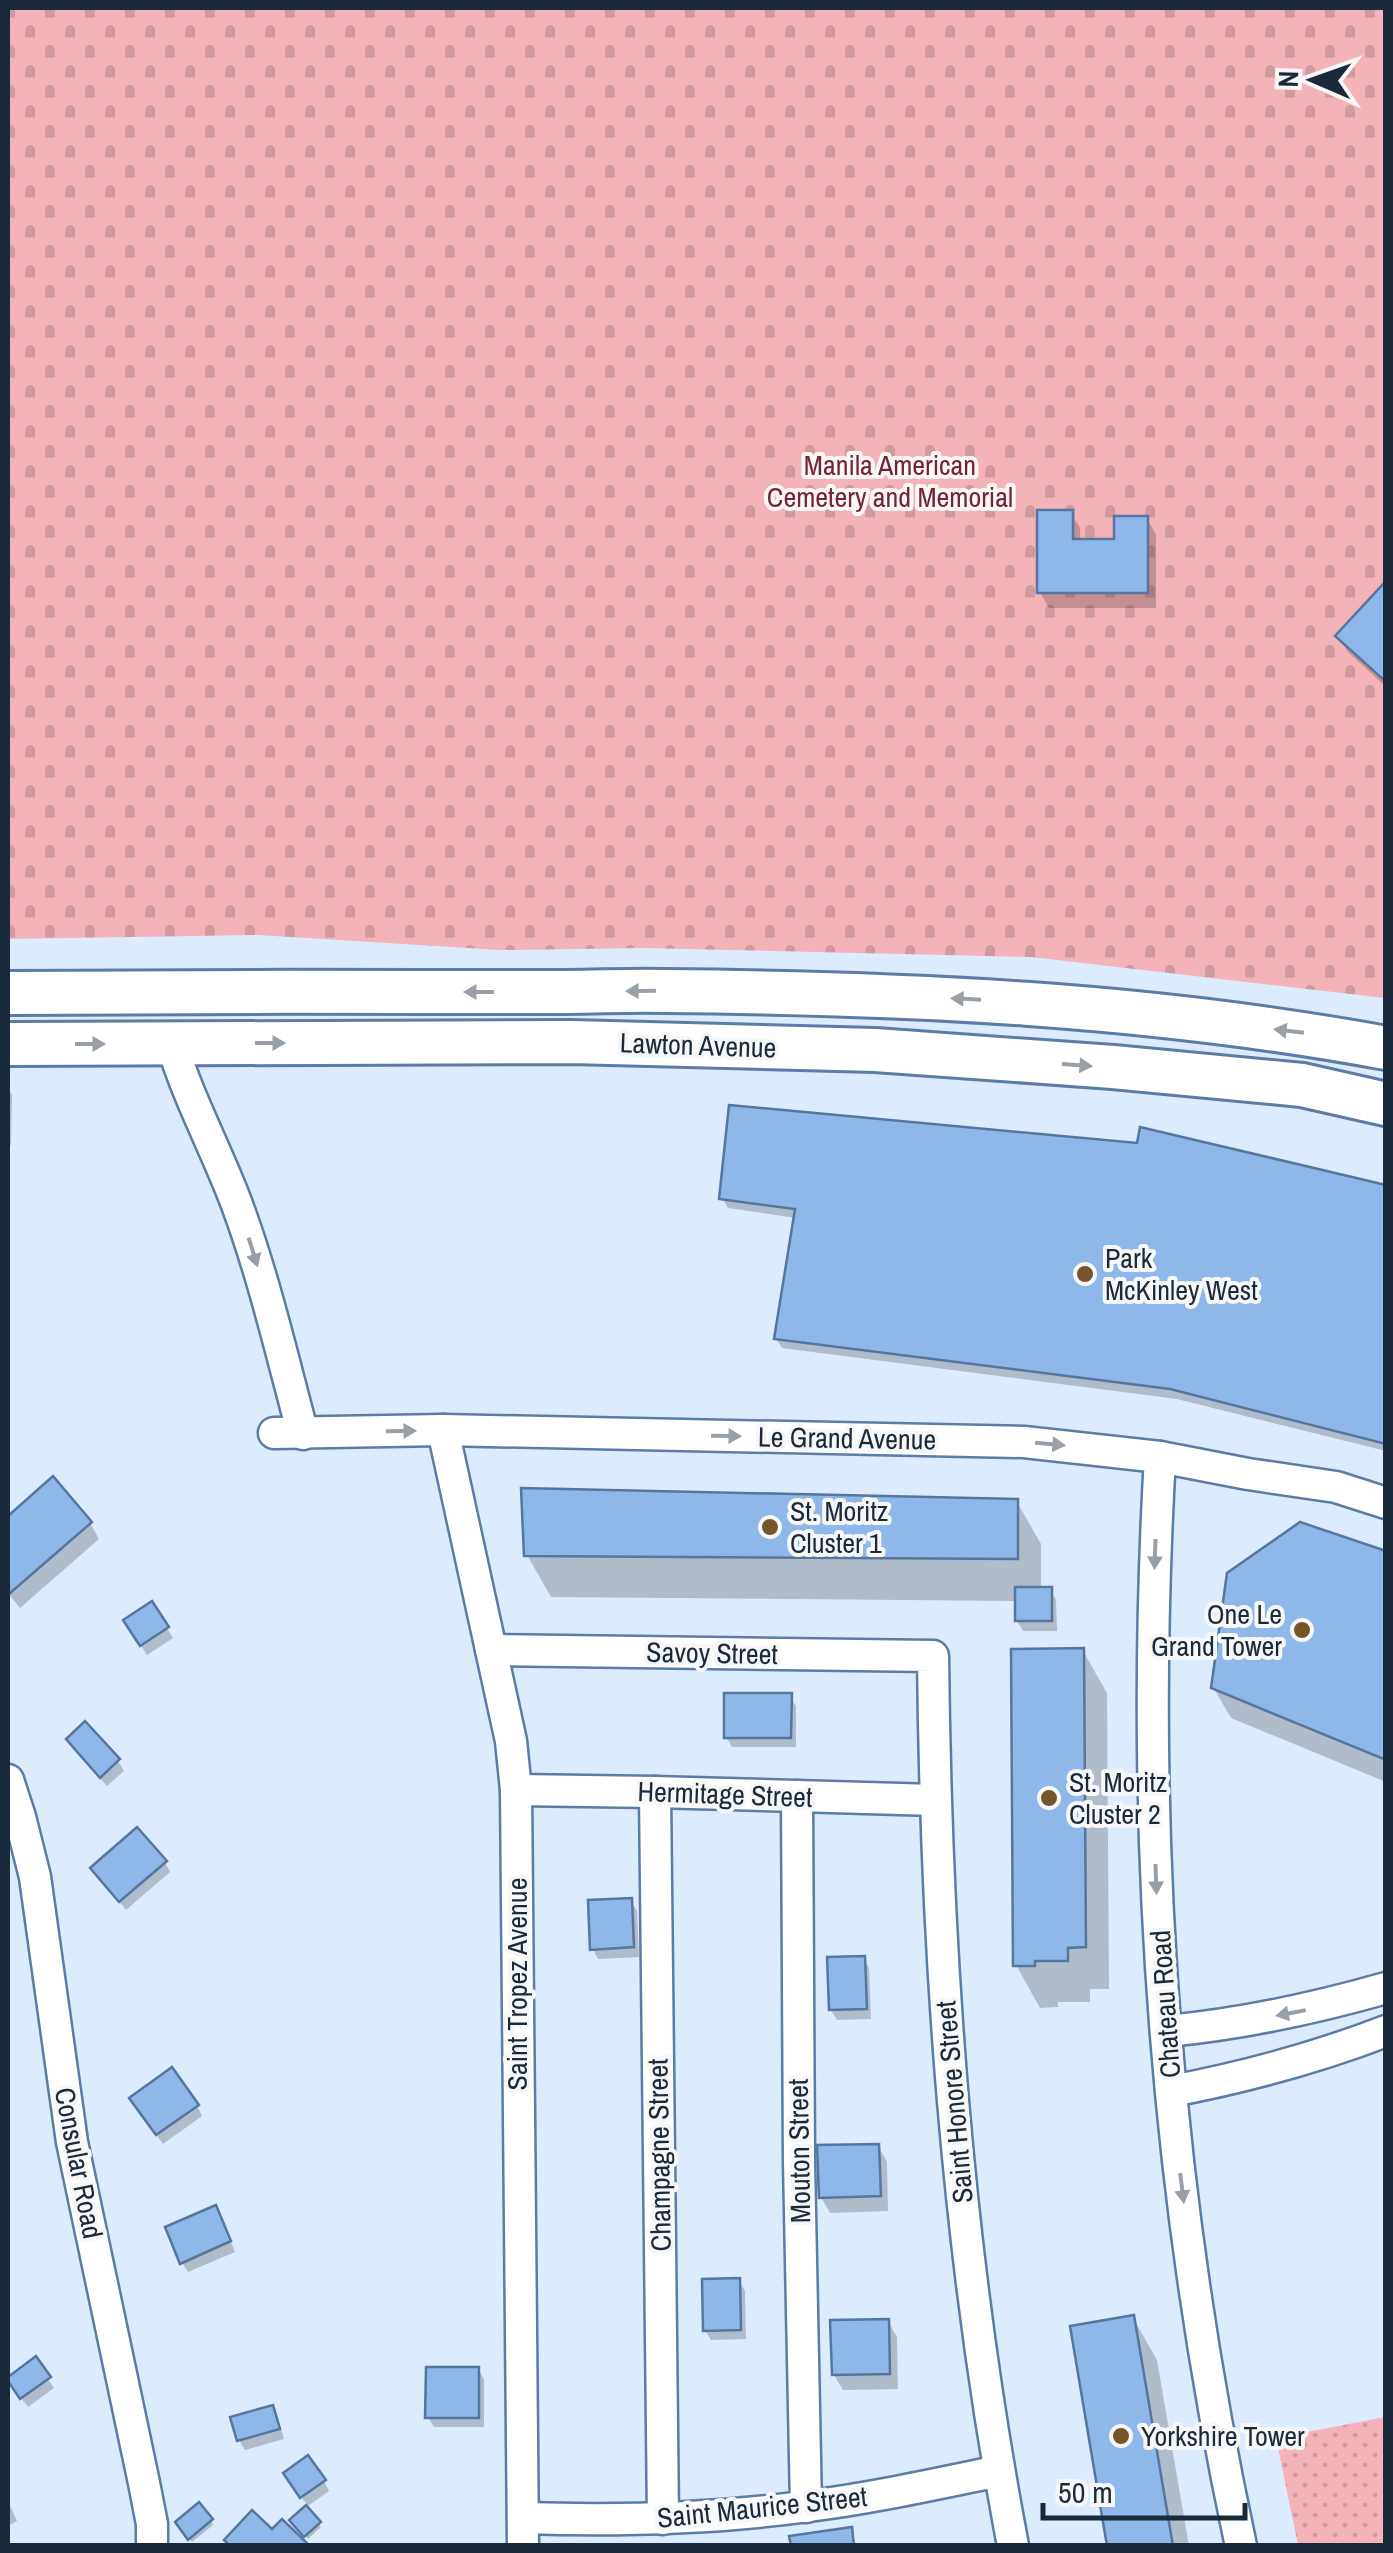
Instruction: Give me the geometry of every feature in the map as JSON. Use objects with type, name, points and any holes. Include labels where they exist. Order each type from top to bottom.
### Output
[{"type":"main road","name":"Lawton Avenue","points":[[8,993],[661,991],[904,996],[1128,1013],[1305,1033],[1386,1048]]},
{"type":"main road","name":"Lawton Avenue","points":[[8,1044],[572,1042],[875,1050],[1302,1085],[1386,1104]]},
{"type":"street","name":"Le Grand Avenue","points":[[172,1044],[252,1249],[288,1433],[443,1430],[1024,1442],[1160,1457],[1336,1487],[1386,1503]]},
{"type":"street","name":"Saint Tropez Avenue","points":[[443,1430],[511,1742],[516,1790],[523,2532]]},
{"type":"street","name":"Chateau Road","points":[[1160,1457],[1152,1631],[1157,1898],[1172,2092],[1196,2296],[1241,2546]]},
{"type":"street","name":"Savoy Street","points":[[491,1650],[933,1656]]},
{"type":"street","name":"Saint Honore Street","points":[[933,1656],[934,1800],[955,2136],[974,2304],[1012,2546]]},
{"type":"street","name":"Consular Road","points":[[8,1780],[34,1877],[72,2142],[152,2524],[152,2546]]},
{"type":"street","name":"Hermitage Street","points":[[516,1790],[934,1800]]},
{"type":"street","name":"Champagne Street","points":[[655,1792],[663,2519]]},
{"type":"street","name":"Mouton Street","points":[[796,1796],[806,2507]]},
{"type":"street","points":[[1167,2032],[1224,2026],[1305,2010],[1386,1988]]},
{"type":"street","points":[[1172,2092],[1342,2048],[1386,2030]]},
{"type":"street","name":"Saint Maurice Street","points":[[523,2532],[806,2507],[902,2492],[998,2470]]},
{"type":"green space","name":"Manila American Cemetery and Memorial","points":[[8,8],[1385,8],[1385,998],[1031,957],[643,948],[500,950],[258,935],[8,939]]},
{"type":"green space","points":[[1385,2417],[1385,2545],[1298,2545],[1276,2438]]},
{"type":"building","points":[[1037,510],[1073,510],[1073,539],[1114,539],[1114,516],[1148,516],[1148,593],[1037,593]]},
{"type":"building","points":[[1386,581],[1386,682],[1335,636]]},
{"type":"building","name":"Park McKinley West","points":[[729,1105],[1137,1143],[1140,1127],[1386,1185],[1386,1444],[1170,1389],[774,1339],[795,1209],[719,1199]]},
{"type":"building","points":[[53,1476],[92,1522],[9,1594],[8,1516]]},
{"type":"building","name":"St. Moritz Cluster 1","points":[[521,1488],[1018,1499],[1018,1559],[524,1556]]},
{"type":"building","name":"One Le Grand Tower","points":[[1300,1522],[1386,1551],[1386,1760],[1211,1688],[1227,1573]]},
{"type":"building","points":[[1015,1587],[1052,1587],[1052,1621],[1015,1621]]},
{"type":"building","points":[[152,1601],[169,1627],[140,1646],[123,1620]]},
{"type":"building","name":"St. Moritz Cluster 2","points":[[1084,1648],[1086,1947],[1068,1948],[1068,1961],[1013,1966],[1011,1649]]},
{"type":"building","points":[[724,1693],[792,1693],[791,1738],[724,1738]]},
{"type":"building","points":[[85,1721],[120,1759],[100,1778],[66,1739]]},
{"type":"building","points":[[137,1827],[167,1861],[119,1902],[90,1868]]},
{"type":"building","points":[[632,1898],[634,1947],[590,1950],[588,1900]]},
{"type":"building","points":[[865,1956],[867,2009],[829,2010],[827,1957]]},
{"type":"building","points":[[172,2067],[199,2105],[156,2135],[129,2098]]},
{"type":"building","points":[[879,2144],[881,2196],[819,2198],[817,2145]]},
{"type":"building","points":[[216,2205],[231,2241],[180,2264],[165,2227]]},
{"type":"building","points":[[740,2278],[741,2330],[703,2331],[702,2279]]},
{"type":"building","name":"Yorkshire Tower","points":[[1134,2315],[1173,2546],[1107,2546],[1070,2326]]},
{"type":"building","points":[[889,2319],[890,2374],[832,2375],[830,2320]]},
{"type":"building","points":[[36,2356],[51,2377],[20,2399],[8,2377]]},
{"type":"building","points":[[426,2367],[479,2367],[479,2418],[425,2418]]},
{"type":"building","points":[[273,2405],[280,2429],[237,2441],[230,2417]]},
{"type":"building","points":[[308,2455],[326,2480],[300,2498],[283,2473]]},
{"type":"building","points":[[199,2502],[213,2519],[188,2540],[175,2522]]},
{"type":"building","points":[[306,2505],[321,2522],[304,2537],[289,2520]]},
{"type":"building","points":[[252,2510],[272,2529],[282,2519],[310,2546],[230,2546],[224,2540]]},
{"type":"building","points":[[852,2527],[854,2546],[791,2546],[789,2536]]},
{"type":"place","name":"Park McKinley West","points":[[1085,1274]]},
{"type":"place","name":"St. Moritz Cluster 1","points":[[770,1527]]},
{"type":"place","name":"One Le Grand Tower","points":[[1302,1630]]},
{"type":"place","name":"St. Moritz Cluster 2","points":[[1049,1798]]},
{"type":"place","name":"Yorkshire Tower","points":[[1121,2436]]}]
